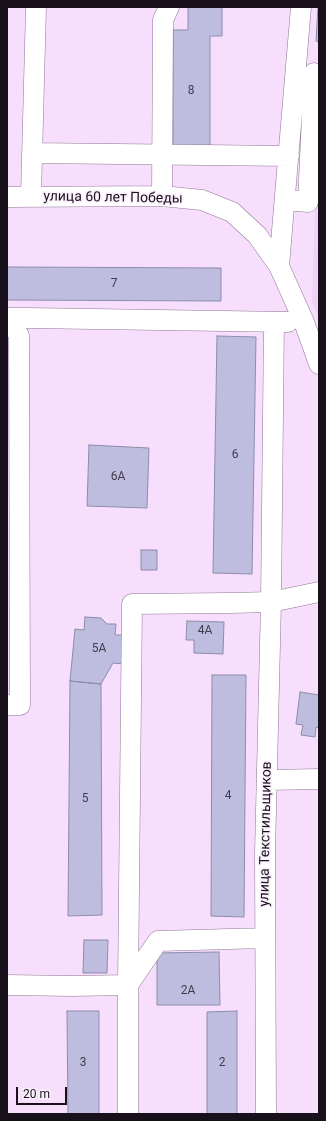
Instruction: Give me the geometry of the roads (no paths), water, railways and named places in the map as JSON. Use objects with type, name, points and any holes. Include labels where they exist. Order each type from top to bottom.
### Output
[{"type":"street","points":[[31,196],[36,7]]},
{"type":"street","points":[[162,196],[163,20],[168,7]]},
{"type":"street","points":[[279,266],[301,7]]},
{"type":"street","points":[[285,200],[308,202],[314,72]]},
{"type":"street","points":[[32,153],[289,156]]},
{"type":"street","name":"улица 60 лет Победы","points":[[7,196],[162,196],[202,200],[232,212],[257,235],[279,266],[304,322],[319,364]]},
{"type":"street","points":[[8,318],[304,322]]},
{"type":"street","points":[[7,704],[20,705],[19,336],[8,318]]},
{"type":"street","name":"улица Текстильщиков","points":[[266,1114],[265,853],[271,602],[274,322]]},
{"type":"street","points":[[128,1114],[132,604],[271,602],[319,592]]},
{"type":"street","points":[[267,780],[319,779]]},
{"type":"street","points":[[128,985],[158,941],[265,938]]},
{"type":"street","points":[[7,986],[128,985]]}]
